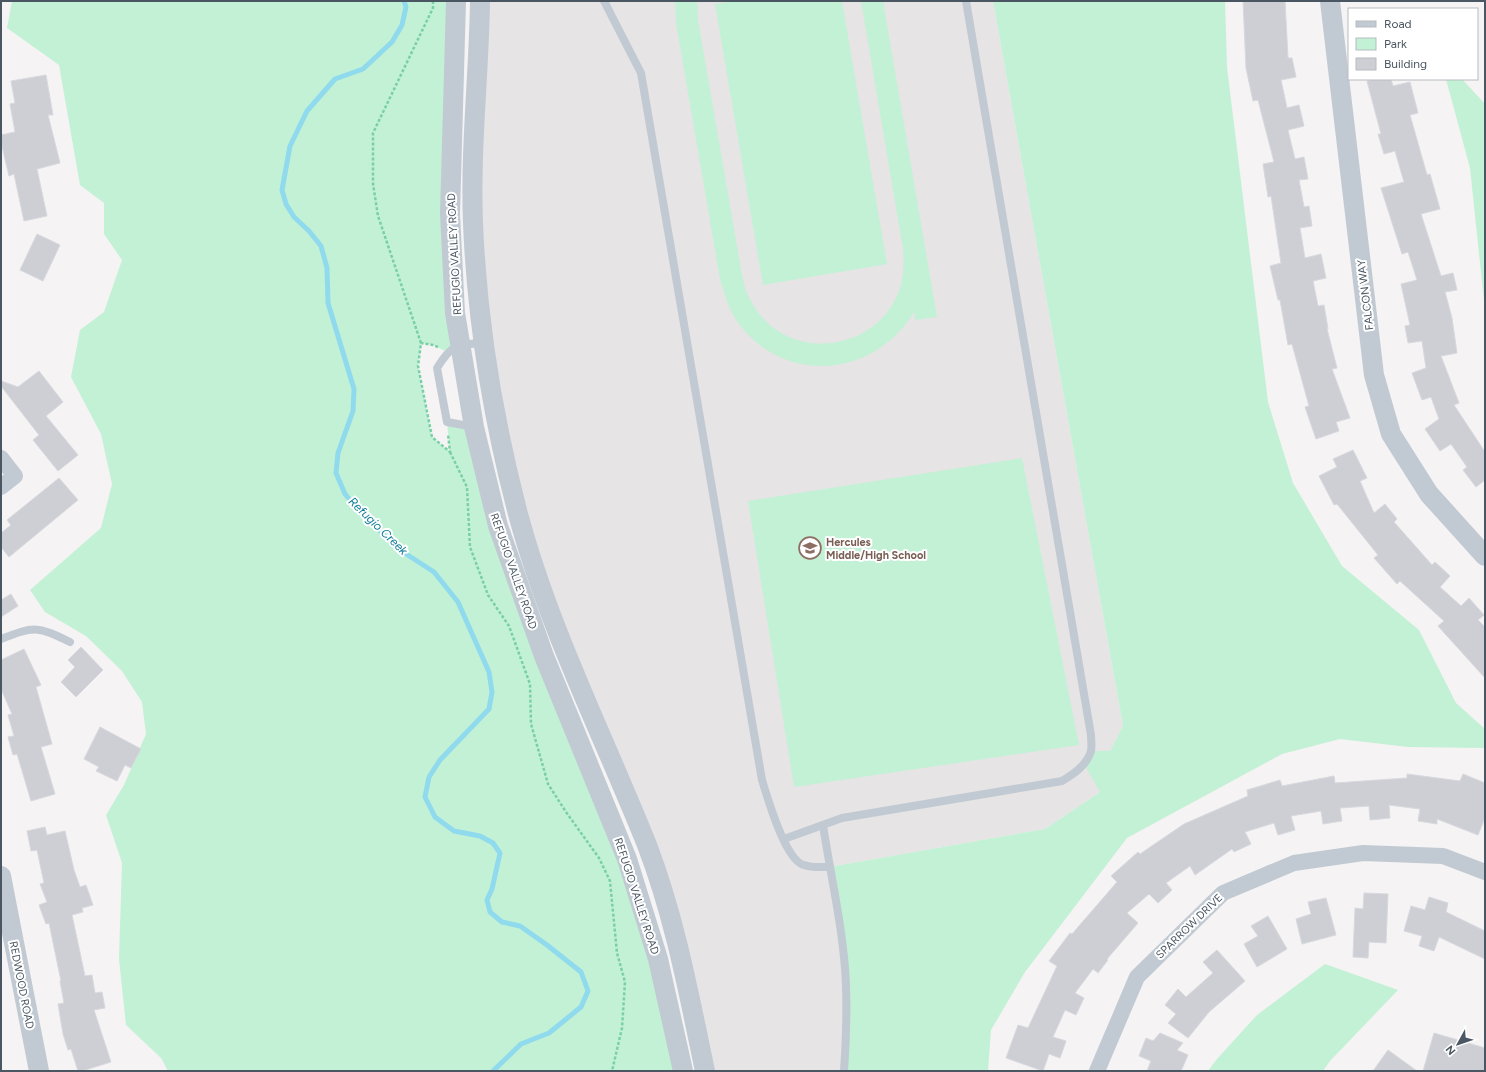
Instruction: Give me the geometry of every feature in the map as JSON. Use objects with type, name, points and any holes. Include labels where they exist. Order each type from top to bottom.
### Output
[{"type":"street","name":"REFUGIO VALLEY ROAD","points":[[456,1],[450,214],[455,312],[474,427],[498,526],[544,656],[627,859],[658,959],[683,1071]]},
{"type":"street","name":"REFUGIO VALLEY ROAD","points":[[480,1],[475,119],[473,221],[483,343],[498,428],[518,514],[563,648],[647,847],[666,902],[681,958],[705,1071]]},
{"type":"street","name":"FALCON WAY","points":[[1330,1],[1374,375],[1392,434],[1429,494],[1485,556]]},
{"type":"street","points":[[1,458],[15,476],[1,487]]},
{"type":"street","name":"SPARROW DRIVE","points":[[1097,1071],[1137,976],[1223,893],[1294,863],[1363,853],[1443,856],[1485,872]]},
{"type":"street","name":"REDWOOD ROAD","points":[[1,876],[38,1071]]},
{"type":"lane","points":[[604,1],[641,73],[762,780],[774,817],[790,854],[795,860],[804,865],[829,867]]},
{"type":"lane","points":[[784,839],[842,818],[1062,781],[1074,774],[1084,764],[1091,751],[1091,735],[966,1]]},
{"type":"lane","points":[[474,427],[447,422],[438,368],[447,352],[461,345],[483,343]]},
{"type":"lane","points":[[1,639],[22,630],[38,629],[50,632],[70,642]]},
{"type":"lane","points":[[823,825],[840,931],[846,984],[847,1034],[844,1071]]},
{"type":"path","points":[[421,343],[378,216],[373,184],[373,133],[434,1]]},
{"type":"path","points":[[450,452],[467,487],[470,547],[488,595],[509,626],[530,684],[531,724],[548,784],[599,858],[610,881],[617,953],[625,982],[622,1028],[612,1071]]},
{"type":"shaded area","name":"Hercules Middle/High School","points":[[480,1],[993,1],[1123,726],[1110,751],[1100,792],[1045,829],[829,867],[846,984],[844,1071],[705,1071],[681,958],[563,649],[483,343]]},
{"type":"green space","points":[[12,1],[456,1],[461,345],[447,352],[433,345],[421,343],[418,366],[432,437],[450,452],[447,422],[474,427],[498,526],[627,859],[683,1071],[168,1071],[161,1058],[126,1025],[119,959],[122,863],[106,815],[124,785],[146,734],[142,702],[122,671],[86,636],[45,612],[30,590],[101,528],[112,484],[101,434],[71,377],[80,330],[104,312],[122,260],[104,234],[104,203],[80,185],[59,65],[7,28]]},
{"type":"green space","points":[[675,1],[697,1],[698,20],[742,275],[748,295],[766,321],[784,335],[806,342],[828,343],[850,339],[870,328],[887,312],[899,291],[903,275],[903,249],[861,1],[883,1],[937,317],[915,320],[914,312],[898,333],[878,349],[856,360],[832,366],[808,365],[785,359],[763,347],[738,323],[726,299],[720,279],[676,23]]},
{"type":"green space","points":[[735,1],[842,1],[887,264],[763,285],[715,4]]},
{"type":"green space","points":[[993,1],[1225,1],[1227,67],[1268,402],[1293,483],[1342,566],[1419,630],[1456,703],[1485,729],[1485,748],[1408,747],[1340,739],[1282,754],[1127,838],[1025,972],[991,1030],[988,1071],[844,1071],[846,984],[829,867],[1045,829],[1100,792],[1084,764],[1091,751],[1110,751],[1123,726]]},
{"type":"green space","points":[[1446,80],[1463,80],[1485,104],[1485,310],[1470,168]]},
{"type":"green space","points":[[1022,458],[1079,745],[794,787],[748,501]]},
{"type":"green space","points":[[1325,964],[1398,990],[1330,1061],[1323,1071],[1208,1071],[1257,1015]]},
{"type":"building","points":[[1243,1],[1285,1],[1288,58],[1292,58],[1296,77],[1281,80],[1287,108],[1299,105],[1304,126],[1288,130],[1295,159],[1304,157],[1308,179],[1299,180],[1304,207],[1309,206],[1312,226],[1300,228],[1305,258],[1321,254],[1326,278],[1313,281],[1318,306],[1324,305],[1327,329],[1337,368],[1332,369],[1350,418],[1336,422],[1339,431],[1316,439],[1305,407],[1309,406],[1292,344],[1288,345],[1280,300],[1278,300],[1270,266],[1281,263],[1271,196],[1268,197],[1263,164],[1274,162],[1258,100],[1253,101],[1246,68]]},
{"type":"building","points":[[46,75],[53,115],[48,115],[60,163],[37,169],[47,216],[24,221],[14,174],[9,176],[1,142],[1,135],[15,132],[10,104],[15,103],[11,81]]},
{"type":"building","points":[[1391,80],[1393,86],[1410,82],[1418,113],[1410,115],[1427,175],[1430,174],[1440,209],[1421,214],[1441,276],[1453,273],[1457,290],[1445,292],[1452,318],[1457,353],[1441,356],[1459,403],[1454,405],[1485,452],[1485,480],[1476,487],[1463,470],[1467,467],[1451,444],[1440,451],[1425,429],[1439,419],[1431,397],[1422,400],[1412,373],[1426,368],[1422,341],[1408,343],[1405,326],[1410,325],[1401,284],[1417,280],[1408,252],[1402,254],[1381,188],[1404,182],[1395,151],[1384,154],[1378,134],[1381,134],[1367,81]]},
{"type":"building","points":[[37,234],[60,245],[43,281],[20,270]]},
{"type":"building","points":[[39,371],[63,402],[46,416],[78,455],[58,471],[33,440],[39,435],[1,386],[1,381],[18,387]]},
{"type":"building","points":[[1353,450],[1367,478],[1360,481],[1374,513],[1385,504],[1397,519],[1394,522],[1432,565],[1435,562],[1450,576],[1440,587],[1461,606],[1469,598],[1484,615],[1478,620],[1485,627],[1485,678],[1438,626],[1444,621],[1400,581],[1397,584],[1374,558],[1378,555],[1337,504],[1334,505],[1319,476],[1337,467],[1333,459]]},
{"type":"building","points":[[59,478],[78,500],[9,557],[1,547],[1,533],[11,525],[7,520]]},
{"type":"building","points":[[11,594],[18,606],[1,617],[1,600]]},
{"type":"building","points":[[81,647],[103,670],[76,697],[61,682],[75,667],[68,660]]},
{"type":"building","points":[[24,649],[41,685],[36,687],[52,744],[41,747],[55,794],[31,801],[17,754],[13,755],[8,737],[14,736],[8,715],[12,714],[1,689],[1,660]]},
{"type":"building","points":[[100,727],[141,749],[131,768],[125,765],[117,781],[96,771],[99,767],[84,759]]},
{"type":"building","points":[[1407,774],[1460,781],[1463,774],[1485,783],[1485,818],[1478,835],[1437,819],[1437,824],[1418,821],[1420,809],[1389,805],[1390,818],[1370,820],[1369,806],[1340,808],[1342,821],[1323,824],[1321,811],[1291,816],[1295,830],[1278,835],[1274,823],[1245,832],[1251,844],[1234,852],[1232,849],[1195,875],[1190,866],[1166,883],[1172,890],[1158,903],[1149,894],[1127,913],[1138,923],[1107,959],[1108,960],[1098,973],[1093,969],[1075,993],[1084,998],[1076,1015],[1065,1010],[1053,1037],[1066,1041],[1060,1058],[1049,1054],[1043,1071],[1006,1058],[1018,1025],[1028,1028],[1057,966],[1049,961],[1070,933],[1072,934],[1117,882],[1111,876],[1138,852],[1140,854],[1184,824],[1248,796],[1247,790],[1280,780],[1282,786],[1334,776],[1335,783],[1407,778]]},
{"type":"building","points":[[45,827],[47,835],[65,831],[74,870],[80,887],[86,885],[93,905],[82,908],[83,912],[72,915],[85,976],[92,975],[95,993],[102,992],[105,1008],[94,1010],[111,1062],[82,1071],[78,1071],[71,1049],[68,1050],[63,1034],[58,1004],[64,1003],[61,981],[49,923],[46,924],[39,905],[47,902],[40,884],[44,883],[37,850],[31,851],[27,831]]},
{"type":"building","points":[[1364,893],[1388,894],[1386,943],[1369,942],[1368,958],[1353,957],[1355,908],[1363,909]]},
{"type":"building","points":[[1429,897],[1448,903],[1446,912],[1485,931],[1485,959],[1439,937],[1434,951],[1419,946],[1422,936],[1404,931],[1411,906],[1425,910]]},
{"type":"building","points":[[1326,898],[1336,935],[1302,944],[1296,919],[1311,914],[1308,902]]},
{"type":"building","points":[[1268,916],[1287,949],[1257,967],[1244,944],[1258,936],[1251,926]]},
{"type":"building","points":[[1217,950],[1245,981],[1209,1012],[1188,1038],[1168,1023],[1176,1014],[1165,1005],[1178,989],[1186,997],[1213,973],[1203,962]]},
{"type":"building","points":[[1160,1033],[1183,1043],[1177,1050],[1188,1055],[1181,1071],[1147,1071],[1151,1061],[1139,1056],[1146,1038],[1153,1041]]},
{"type":"building","points":[[1434,1033],[1485,1048],[1485,1071],[1423,1071]]},
{"type":"building","points":[[1388,1050],[1417,1071],[1373,1071]]},
{"type":"waterway","name":"Refugio Creek","points":[[404,1],[406,7],[402,25],[392,42],[363,69],[335,79],[307,111],[290,146],[282,190],[286,204],[294,217],[309,231],[321,246],[327,268],[328,303],[354,389],[353,411],[338,453],[336,473],[345,494],[360,512],[400,550],[434,572],[458,602],[489,672],[492,692],[489,709],[440,760],[429,777],[425,797],[435,817],[454,831],[480,836],[493,843],[500,853],[492,889],[487,900],[490,912],[502,922],[520,926],[581,972],[588,991],[581,1007],[549,1033],[521,1044],[493,1071]]},
{"type":"place","name":"Hercules Middle/High School","points":[[810,548]]}]
